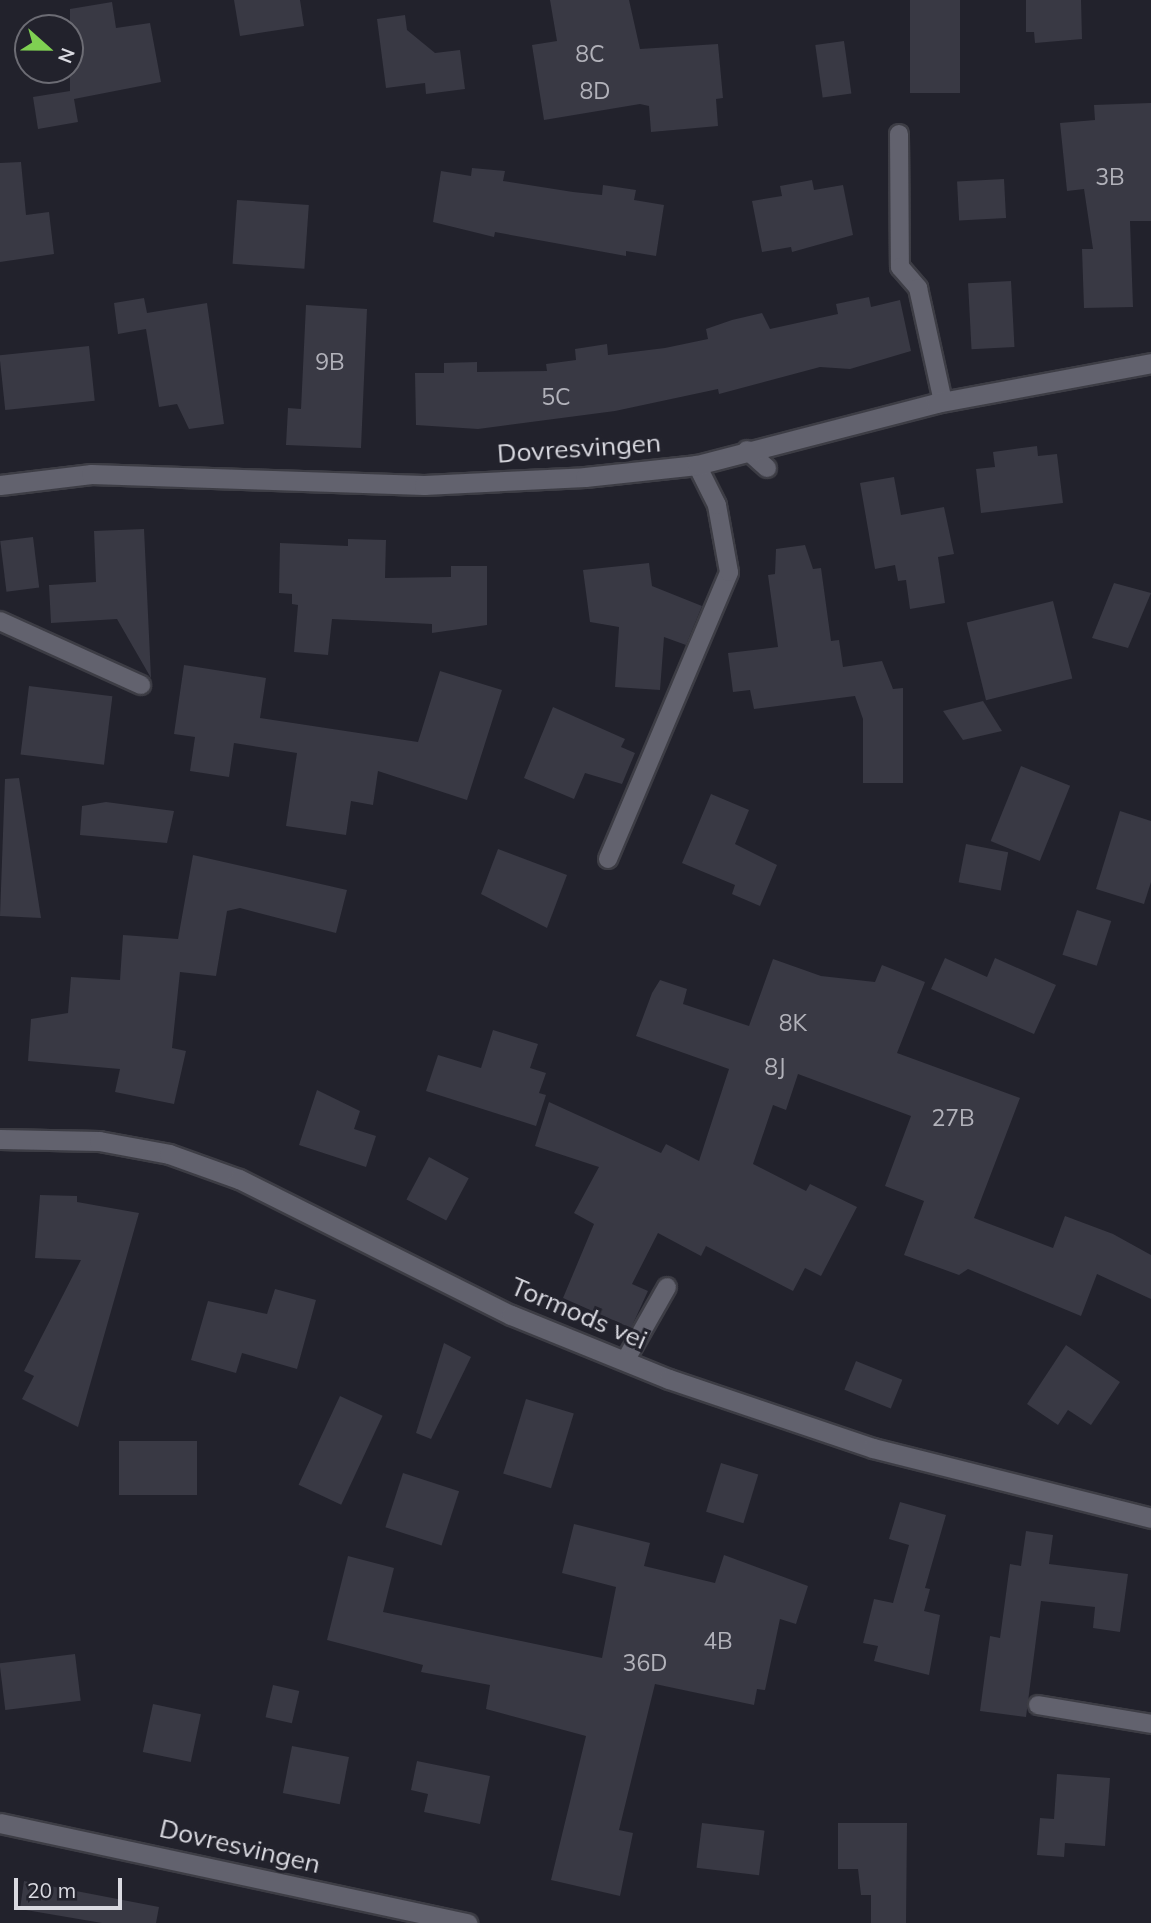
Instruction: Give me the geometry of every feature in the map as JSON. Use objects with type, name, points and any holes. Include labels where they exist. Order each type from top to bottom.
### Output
[{"type":"street","name":"Dovresvingen","points":[[0,485],[175,474],[424,485],[697,464],[943,401],[1151,363]]},
{"type":"street","name":"Tormods vei","points":[[0,1139],[99,1141],[193,1162],[511,1315],[625,1361],[873,1448],[1151,1518]]},
{"type":"street","name":"Dovresvingen","points":[[0,1823],[467,1923]]},
{"type":"lane","points":[[900,134],[900,267],[918,288],[943,401]]},
{"type":"lane","points":[[747,450],[767,468]]},
{"type":"lane","points":[[608,859],[729,572],[717,505],[697,464]]},
{"type":"lane","points":[[0,621],[141,685]]},
{"type":"lane","points":[[625,1361],[667,1287]]},
{"type":"lane","points":[[1038,1705],[1151,1724]]},
{"type":"building","points":[[234,0],[300,0],[304,26],[240,36]]},
{"type":"building","points":[[550,0],[629,0],[640,49],[718,44],[723,98],[716,99],[718,126],[651,132],[649,106],[640,104],[544,120],[532,45],[557,41]]},
{"type":"building","points":[[910,0],[960,0],[960,93],[910,93]]},
{"type":"building","points":[[1026,0],[1081,0],[1082,39],[1035,43],[1034,32],[1026,32]]},
{"type":"building","points":[[112,2],[116,28],[150,23],[161,82],[74,99],[78,122],[38,129],[33,97],[70,91],[70,84],[84,84],[84,14],[70,14],[70,9]]},
{"type":"building","points":[[405,15],[407,30],[435,53],[460,50],[465,89],[426,94],[425,83],[386,88],[377,19]]},
{"type":"building","points":[[844,41],[851,93],[823,98],[815,45]]},
{"type":"building","points":[[1151,103],[1151,221],[1130,221],[1133,307],[1084,308],[1082,249],[1093,249],[1084,189],[1067,191],[1060,123],[1095,120],[1094,105]]},
{"type":"building","points":[[21,162],[26,215],[49,212],[54,254],[0,262],[0,163]]},
{"type":"building","points":[[472,168],[505,171],[503,181],[573,192],[602,195],[603,185],[636,190],[634,200],[664,205],[656,256],[626,251],[626,256],[495,232],[494,237],[433,222],[441,171],[471,176]]},
{"type":"building","points":[[1004,179],[1006,218],[959,220],[957,181]]},
{"type":"building","points":[[812,180],[814,190],[843,185],[853,235],[792,252],[791,247],[762,252],[752,201],[782,196],[780,186]]},
{"type":"building","points":[[237,200],[309,205],[304,269],[233,264]]},
{"type":"building","points":[[1011,281],[1014,347],[972,349],[968,283]]},
{"type":"building","points":[[869,297],[871,307],[900,300],[911,351],[850,369],[820,367],[719,394],[718,389],[615,411],[478,429],[416,425],[415,373],[444,373],[444,363],[477,362],[477,372],[547,371],[546,364],[576,360],[575,349],[607,344],[608,355],[665,348],[708,339],[706,329],[732,320],[762,313],[770,329],[838,314],[836,304]]},
{"type":"building","points":[[144,298],[147,313],[207,303],[224,424],[189,429],[177,404],[159,407],[146,329],[118,334],[114,303]]},
{"type":"building","points":[[306,305],[367,309],[361,448],[286,445],[288,408],[301,409]]},
{"type":"building","points":[[89,346],[95,401],[5,410],[0,355]]},
{"type":"building","points":[[1037,446],[1038,456],[1057,454],[1063,503],[981,513],[976,469],[995,467],[993,452]]},
{"type":"building","points":[[894,477],[901,515],[944,507],[954,554],[938,557],[945,603],[910,609],[906,580],[898,581],[895,565],[875,569],[860,483]]},
{"type":"building","points":[[144,529],[151,678],[117,619],[51,623],[49,585],[96,582],[94,531]]},
{"type":"building","points":[[33,537],[39,588],[6,592],[0,541]]},
{"type":"building","points":[[348,539],[386,540],[385,578],[451,577],[451,566],[487,566],[487,625],[432,633],[432,624],[332,619],[328,655],[294,652],[298,605],[292,604],[292,594],[279,593],[280,543],[348,546]]},
{"type":"building","points":[[805,545],[813,569],[821,568],[831,641],[839,640],[843,667],[882,661],[893,689],[903,688],[903,783],[863,783],[863,719],[855,696],[754,709],[750,690],[733,692],[728,653],[778,647],[768,575],[775,574],[776,549]]},
{"type":"building","points":[[649,563],[652,586],[702,606],[686,645],[664,637],[660,690],[615,687],[619,627],[590,622],[583,570]]},
{"type":"building","points":[[1114,583],[1151,593],[1128,648],[1092,638]]},
{"type":"building","points":[[1053,601],[1072,679],[986,700],[967,623]]},
{"type":"building","points":[[184,665],[266,678],[260,718],[418,742],[440,671],[502,690],[467,800],[378,771],[373,805],[351,801],[346,835],[286,826],[297,753],[234,743],[229,777],[190,771],[195,737],[174,734]]},
{"type":"building","points":[[29,686],[112,696],[104,765],[21,754]]},
{"type":"building","points":[[983,701],[1002,731],[963,740],[943,711]]},
{"type":"building","points":[[553,707],[625,739],[621,747],[635,753],[622,784],[585,773],[574,799],[524,778]]},
{"type":"building","points":[[1021,766],[1070,786],[1040,861],[991,841]]},
{"type":"building","points":[[19,778],[41,918],[0,916],[5,779]]},
{"type":"building","points":[[711,794],[749,810],[735,844],[777,865],[760,906],[732,894],[735,885],[682,863]]},
{"type":"building","points":[[106,802],[174,811],[167,843],[80,835],[82,806]]},
{"type":"building","points":[[1120,811],[1151,821],[1151,882],[1144,904],[1096,889]]},
{"type":"building","points":[[966,844],[1008,852],[1001,890],[959,882]]},
{"type":"building","points":[[498,849],[567,875],[547,928],[481,894]]},
{"type":"building","points":[[193,855],[347,890],[336,933],[240,908],[227,911],[216,976],[180,972],[172,1048],[186,1051],[174,1104],[115,1092],[120,1069],[28,1061],[31,1019],[68,1013],[71,977],[120,980],[123,935],[178,939]]},
{"type":"building","points":[[1077,910],[1111,921],[1097,966],[1062,955]]},
{"type":"building","points":[[945,958],[987,977],[995,958],[1056,985],[1034,1034],[931,989]]},
{"type":"building","points":[[773,959],[821,976],[875,982],[882,965],[925,982],[897,1053],[1020,1098],[974,1218],[1053,1248],[1065,1216],[1113,1234],[1151,1255],[1151,1299],[1097,1274],[1081,1316],[968,1269],[959,1275],[904,1255],[924,1201],[885,1186],[911,1116],[798,1074],[786,1110],[773,1105],[753,1164],[806,1191],[810,1184],[857,1207],[821,1276],[805,1268],[793,1291],[706,1246],[701,1256],[658,1233],[632,1284],[648,1291],[631,1328],[563,1298],[594,1224],[574,1213],[599,1167],[535,1146],[549,1102],[661,1153],[666,1144],[699,1161],[729,1069],[636,1036],[652,993],[660,980],[687,989],[683,1004],[749,1026]]},
{"type":"building","points":[[493,1030],[538,1044],[530,1068],[546,1073],[539,1093],[546,1095],[536,1126],[426,1091],[438,1055],[481,1068]]},
{"type":"building","points":[[317,1090],[360,1111],[354,1129],[376,1136],[366,1167],[299,1145]]},
{"type":"building","points":[[429,1157],[469,1178],[446,1221],[406,1199]]},
{"type":"building","points":[[40,1195],[77,1196],[77,1202],[139,1213],[78,1427],[22,1399],[34,1376],[24,1371],[81,1260],[35,1258]]},
{"type":"building","points":[[275,1289],[316,1300],[297,1369],[242,1353],[236,1373],[191,1360],[208,1301],[267,1314]]},
{"type":"building","points":[[444,1343],[471,1357],[431,1439],[416,1433]]},
{"type":"building","points":[[1066,1345],[1120,1382],[1091,1425],[1068,1410],[1058,1425],[1027,1404]]},
{"type":"building","points":[[856,1361],[902,1380],[891,1408],[844,1390]]},
{"type":"building","points":[[340,1396],[383,1416],[341,1505],[299,1485]]},
{"type":"building","points":[[526,1399],[574,1414],[551,1488],[503,1474]]},
{"type":"building","points":[[119,1441],[197,1441],[197,1495],[119,1495]]},
{"type":"building","points":[[721,1463],[758,1474],[743,1523],[706,1512]]},
{"type":"building","points":[[403,1473],[459,1491],[441,1545],[385,1527]]},
{"type":"building","points":[[900,1502],[946,1515],[925,1588],[930,1589],[924,1611],[940,1615],[929,1675],[874,1661],[878,1646],[863,1643],[874,1599],[893,1603],[909,1545],[889,1539]]},
{"type":"building","points":[[574,1524],[650,1543],[644,1566],[715,1583],[724,1555],[808,1586],[796,1624],[780,1619],[765,1690],[757,1689],[754,1705],[655,1684],[619,1830],[633,1833],[620,1896],[551,1880],[586,1736],[486,1709],[490,1685],[421,1672],[423,1665],[327,1640],[348,1556],[394,1568],[383,1612],[602,1658],[616,1587],[562,1573]]},
{"type":"building","points":[[1026,1531],[1053,1535],[1049,1564],[1128,1574],[1120,1632],[1093,1628],[1095,1607],[1041,1601],[1026,1717],[980,1711],[990,1636],[1000,1638],[1010,1564],[1021,1566]]},
{"type":"building","points":[[75,1654],[81,1701],[5,1710],[0,1663]]},
{"type":"building","points":[[273,1685],[299,1691],[292,1723],[266,1717]]},
{"type":"building","points":[[153,1704],[201,1714],[191,1762],[143,1752]]},
{"type":"building","points":[[292,1746],[349,1757],[340,1804],[283,1793]]},
{"type":"building","points":[[417,1761],[490,1776],[480,1824],[424,1812],[428,1794],[411,1790]]},
{"type":"building","points":[[1057,1774],[1110,1778],[1105,1846],[1065,1843],[1064,1857],[1037,1855],[1040,1818],[1054,1819]]},
{"type":"building","points":[[702,1823],[765,1831],[759,1875],[697,1868]]},
{"type":"building","points":[[838,1823],[907,1823],[906,1923],[871,1923],[871,1895],[861,1895],[858,1869],[838,1869]]},
{"type":"building","points":[[24,1881],[159,1907],[156,1923],[102,1923],[20,1909]]}]
